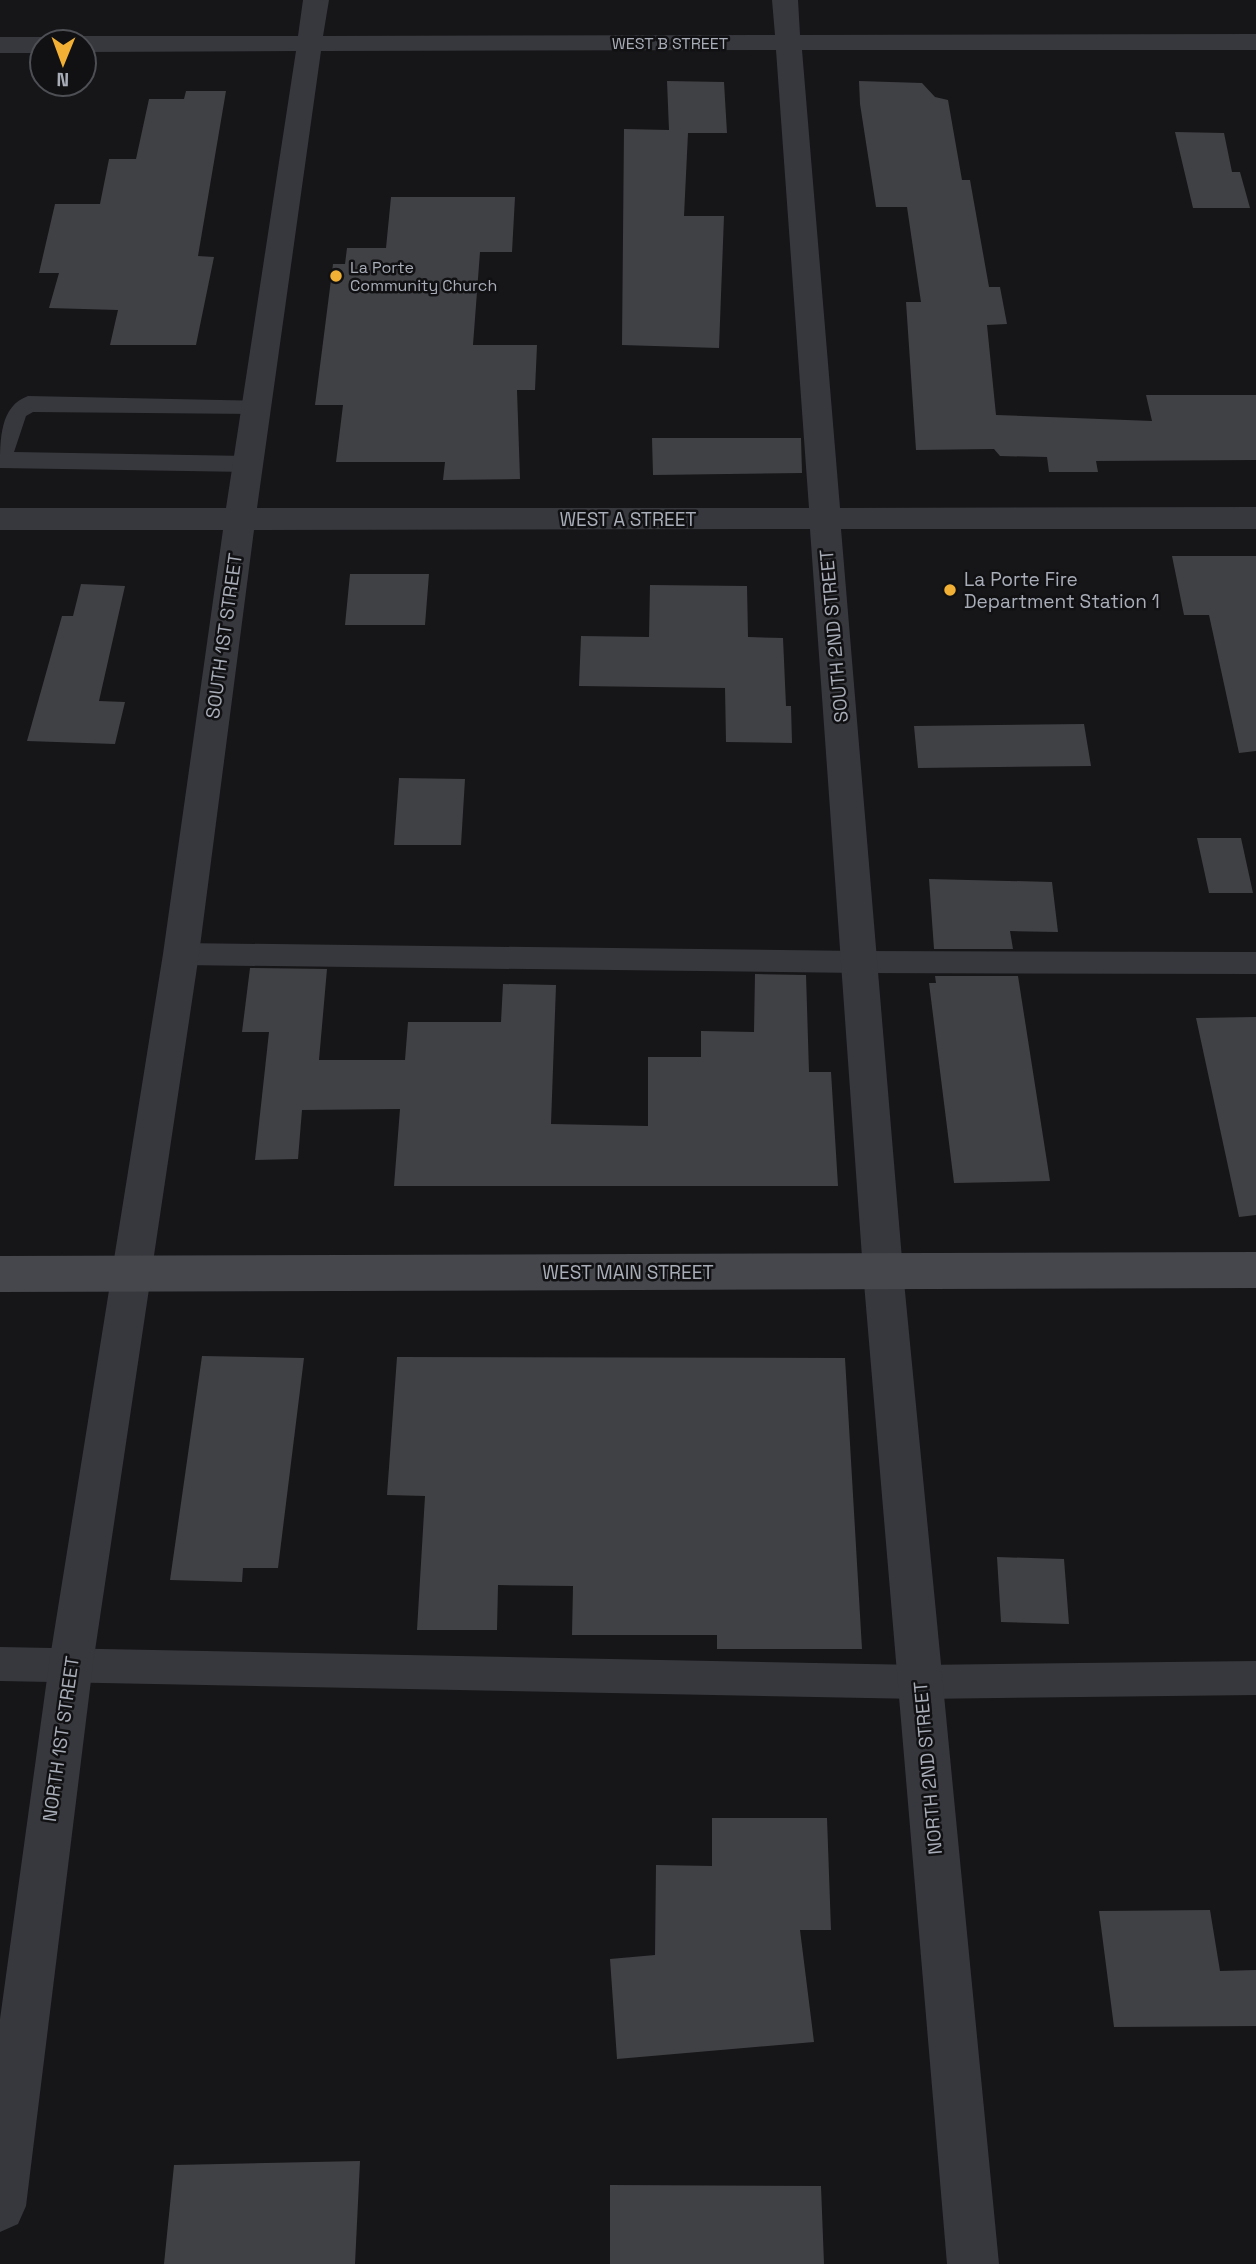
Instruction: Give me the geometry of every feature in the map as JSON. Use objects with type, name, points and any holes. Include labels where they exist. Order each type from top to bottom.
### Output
[{"type":"main road","name":"WEST MAIN STREET","points":[[0,1274],[1256,1270]]},
{"type":"street","name":"SOUTH 1ST STREET","points":[[133,1273],[181,954],[240,519],[316,0]]},
{"type":"street","name":"SOUTH 2ND STREET","points":[[785,0],[883,1271]]},
{"type":"street","name":"WEST B STREET","points":[[98,44],[1256,42]]},
{"type":"street","points":[[0,45],[28,45]]},
{"type":"street","name":"WEST A STREET","points":[[0,519],[1256,518]]},
{"type":"street","name":"NORTH 2ND STREET","points":[[883,1271],[973,2264]]},
{"type":"street","name":"NORTH 1ST STREET","points":[[0,2206],[71,1664],[133,1273]]},
{"type":"lane","points":[[248,464],[0,460],[16,412],[28,404],[256,406]]},
{"type":"lane","points":[[181,954],[860,962],[1256,963]]},
{"type":"lane","points":[[0,1664],[920,1682],[1256,1678]]},
{"type":"building","points":[[667,81],[724,82],[727,133],[688,133],[684,216],[724,216],[719,348],[622,345],[624,129],[669,130]]},
{"type":"building","points":[[859,81],[922,83],[935,97],[948,100],[962,180],[970,180],[989,287],[1000,287],[1007,324],[987,325],[996,415],[1152,421],[1146,395],[1256,395],[1256,460],[1096,461],[1098,472],[1049,472],[1047,457],[1000,456],[994,449],[916,450],[906,302],[921,302],[907,207],[876,207]]},
{"type":"building","points":[[186,91],[226,91],[198,256],[214,257],[196,345],[110,345],[118,310],[49,308],[59,273],[39,273],[55,204],[100,204],[109,159],[136,159],[149,99],[184,99]]},
{"type":"building","points":[[1175,132],[1224,133],[1232,172],[1240,172],[1250,208],[1193,208]]},
{"type":"building","points":[[391,197],[515,197],[512,252],[480,252],[473,345],[537,345],[535,390],[517,390],[520,479],[443,480],[445,462],[336,462],[343,405],[315,405],[333,264],[345,264],[347,248],[386,248]]},
{"type":"building","points":[[652,438],[801,438],[802,473],[653,475]]},
{"type":"building","points":[[1172,556],[1256,556],[1256,751],[1239,753],[1209,615],[1184,615]]},
{"type":"building","points":[[350,574],[429,574],[425,625],[345,625]]},
{"type":"building","points":[[81,584],[125,586],[99,701],[125,702],[115,744],[27,741],[62,616],[73,616]]},
{"type":"building","points":[[650,585],[747,586],[748,637],[783,638],[786,706],[791,706],[792,743],[726,742],[725,688],[579,686],[581,636],[649,637]]},
{"type":"building","points":[[1084,724],[1091,766],[918,768],[914,726]]},
{"type":"building","points":[[399,778],[465,779],[461,845],[394,845]]},
{"type":"building","points":[[1197,838],[1241,838],[1253,893],[1209,893]]},
{"type":"building","points":[[929,879],[1052,882],[1058,932],[1010,931],[1013,949],[934,949]]},
{"type":"building","points":[[250,968],[327,969],[319,1060],[405,1060],[408,1022],[501,1022],[503,984],[556,985],[551,1124],[648,1126],[648,1057],[701,1057],[701,1031],[754,1032],[755,974],[806,975],[809,1072],[831,1072],[838,1186],[394,1186],[400,1109],[302,1110],[298,1159],[255,1160],[269,1032],[242,1032]]},
{"type":"building","points":[[935,976],[1018,976],[1050,1181],[954,1183],[929,983],[936,983]]},
{"type":"building","points":[[1256,1017],[1256,1215],[1239,1217],[1196,1018]]},
{"type":"building","points":[[202,1356],[304,1358],[278,1568],[243,1568],[242,1582],[170,1580]]},
{"type":"building","points":[[397,1357],[845,1358],[862,1649],[717,1649],[717,1635],[572,1635],[573,1586],[498,1585],[497,1630],[417,1630],[425,1496],[387,1495]]},
{"type":"building","points":[[997,1557],[1064,1559],[1069,1624],[1001,1622]]},
{"type":"building","points":[[712,1818],[827,1818],[831,1930],[800,1930],[814,2042],[617,2059],[610,1959],[655,1955],[656,1865],[712,1866]]},
{"type":"building","points":[[1210,1910],[1220,1971],[1256,1970],[1256,2026],[1114,2027],[1099,1911]]},
{"type":"building","points":[[360,2161],[355,2264],[164,2264],[174,2165]]},
{"type":"building","points":[[610,2185],[821,2186],[824,2264],[610,2264]]},
{"type":"place","name":"La Porte Community Church","points":[[336,276]]},
{"type":"place","name":"La Porte Fire Department Station 1","points":[[950,590]]}]
